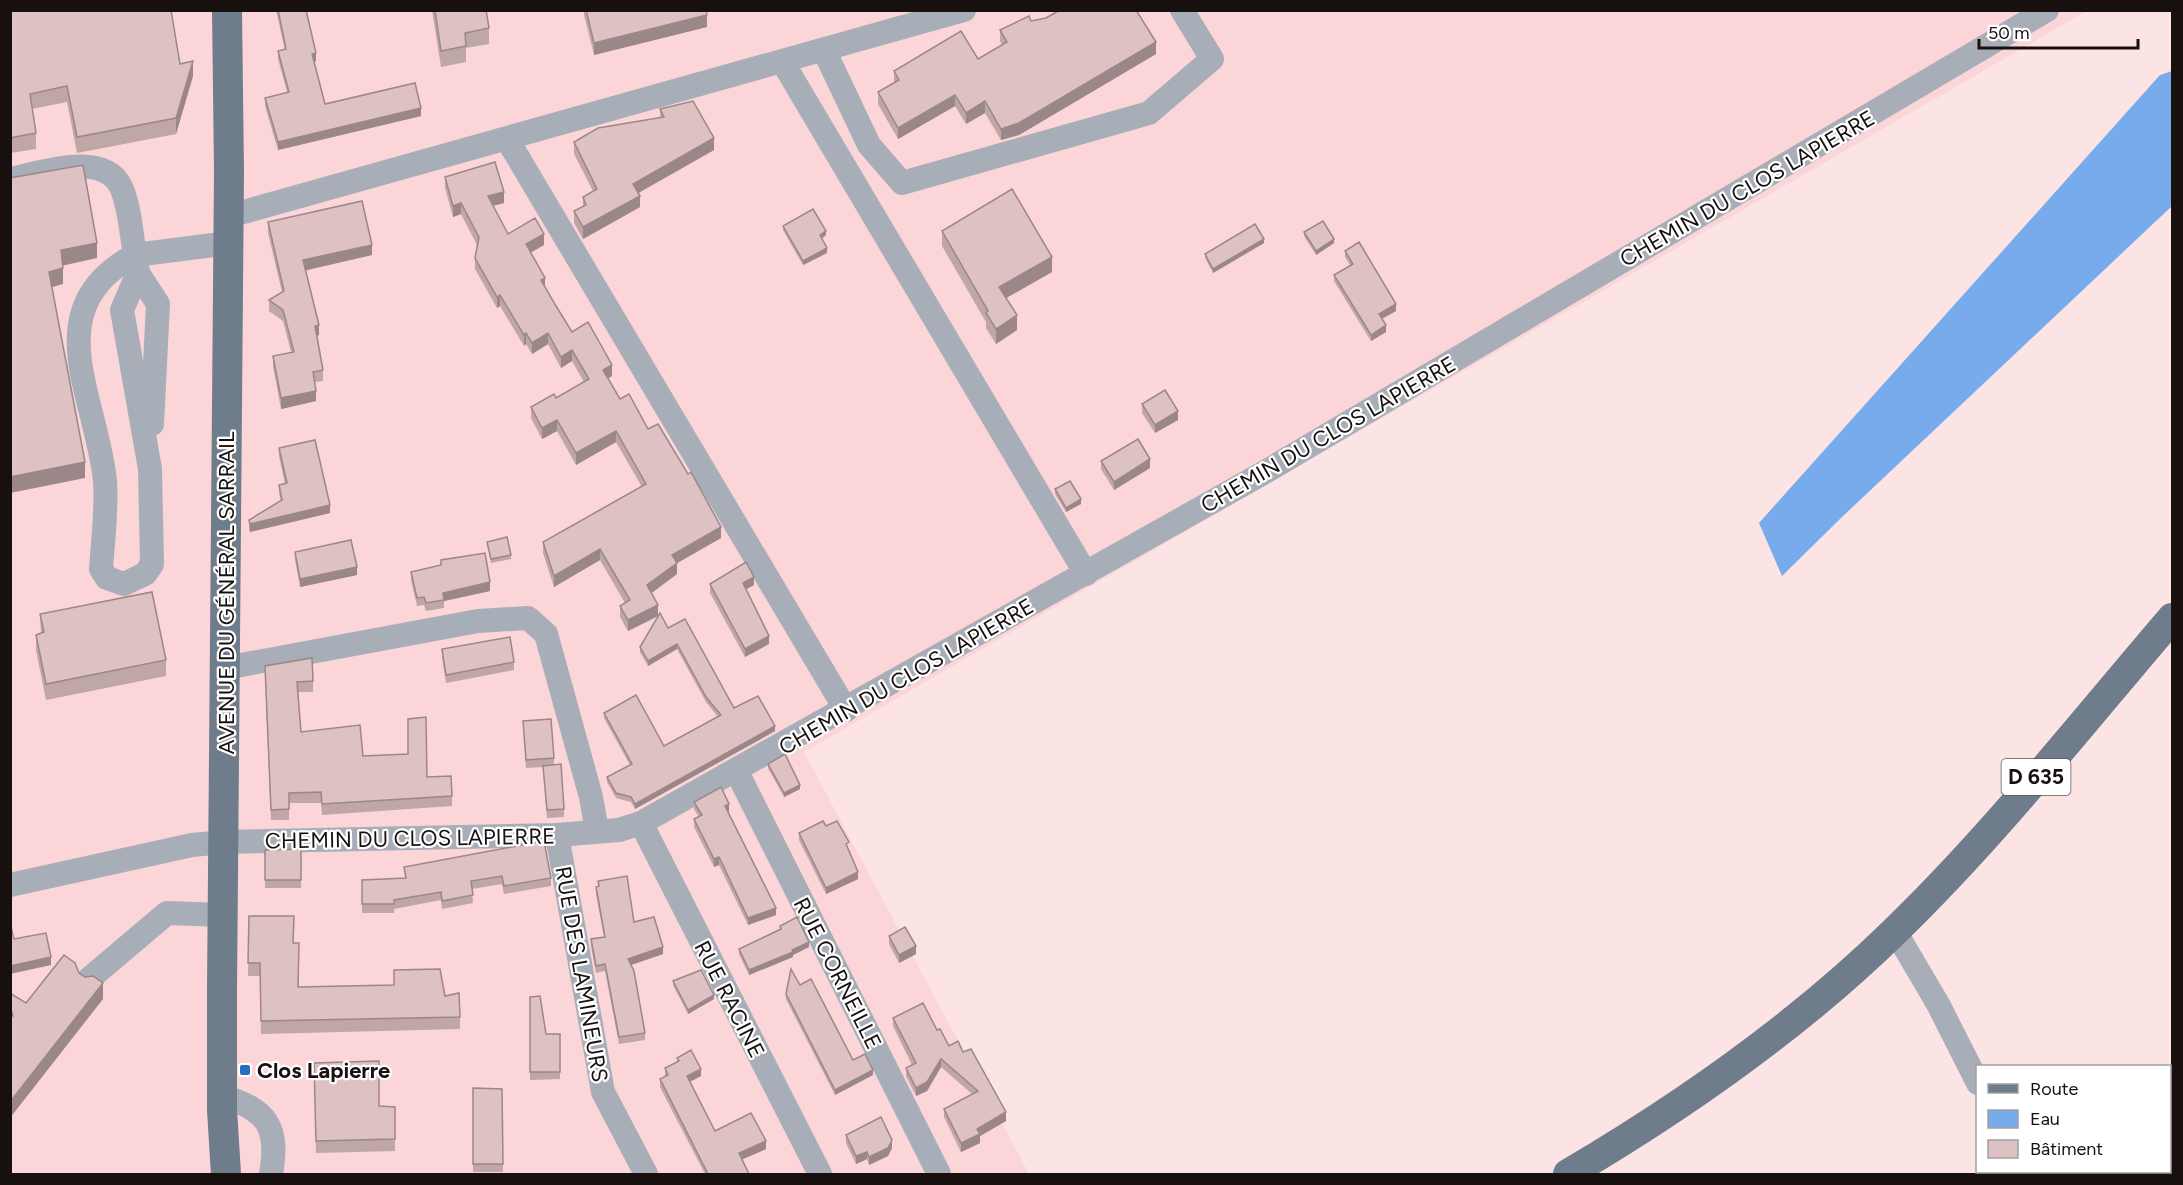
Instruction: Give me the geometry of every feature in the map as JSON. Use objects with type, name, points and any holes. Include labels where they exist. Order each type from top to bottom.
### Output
[{"type":"main road","name":"AVENUE DU GÉNÉRAL SARRAIL","points":[[226,1174],[222,1096],[229,230],[227,10]]},
{"type":"main road","name":"D 635","points":[[1602,1174],[1660,1140],[1739,1084],[1821,1021],[1900,939],[1969,854],[2172,618]]},
{"type":"main road","name":"D 635","points":[[1568,1174],[1652,1124],[1729,1070],[1900,939],[1982,867],[2172,647]]},
{"type":"street","points":[[10,179],[79,166],[98,167],[111,174],[121,186],[137,264],[158,304],[150,469],[152,564],[145,574],[124,584],[107,578],[101,569],[105,482],[79,359],[78,329],[83,305],[99,283],[120,263],[137,264],[229,230],[507,139],[964,10]]},
{"type":"street","points":[[824,50],[868,145],[902,183],[1149,112],[1212,59],[1182,10]]},
{"type":"street","name":"CHEMIN DU CLOS LAPIERRE","points":[[10,885],[192,845],[224,842],[558,836],[619,830],[641,823],[737,772],[1265,472],[2047,10]]},
{"type":"street","points":[[782,62],[1086,574]]},
{"type":"street","points":[[507,139],[846,710]]},
{"type":"street","points":[[137,264],[122,310],[150,469]]},
{"type":"street","points":[[225,668],[478,621],[528,618],[546,634],[591,797],[597,831]]},
{"type":"street","name":"RUE CORNEILLE","points":[[737,772],[939,1174]]},
{"type":"street","name":"RUE RACINE","points":[[641,823],[820,1174]]},
{"type":"street","name":"RUE DES LAMINEURS","points":[[558,836],[603,1092],[646,1174]]},
{"type":"street","points":[[89,979],[167,914],[223,915]]},
{"type":"street","points":[[1900,939],[1938,1004],[1976,1081]]},
{"type":"street","points":[[222,1096],[249,1104],[266,1122],[276,1147],[271,1174]]},
{"type":"shaded area","points":[[10,11],[2087,11],[804,752],[1029,1174],[11,1174]]},
{"type":"water","points":[[2172,71],[2172,206],[1782,576],[1759,523],[2160,75]]},
{"type":"building","points":[[10,10],[171,10],[180,64],[193,61],[176,118],[77,137],[67,86],[30,94],[36,133],[10,138]]},
{"type":"building","points":[[278,10],[306,10],[316,53],[312,54],[325,104],[415,83],[421,108],[278,142],[265,98],[289,92],[278,51],[286,49]]},
{"type":"building","points":[[435,10],[486,10],[489,28],[465,33],[466,46],[441,51]]},
{"type":"building","points":[[586,10],[706,10],[707,15],[594,43]]},
{"type":"building","points":[[1060,10],[1136,10],[1156,42],[1019,123],[1001,129],[985,101],[966,113],[955,95],[898,128],[878,92],[899,80],[894,71],[961,31],[978,59],[1007,42],[1000,30],[1029,16],[1031,21],[1046,18]]},
{"type":"building","points":[[693,101],[714,138],[633,184],[640,196],[583,227],[574,211],[586,205],[583,197],[597,189],[574,142],[598,128],[664,117],[660,109]]},
{"type":"building","points":[[495,162],[504,192],[488,196],[508,234],[535,218],[544,234],[526,244],[545,278],[541,280],[556,306],[572,332],[588,322],[612,365],[603,370],[620,399],[629,394],[648,429],[658,424],[688,474],[691,472],[721,527],[672,555],[677,563],[647,585],[658,605],[628,620],[620,606],[630,600],[600,549],[554,576],[543,542],[646,484],[616,431],[576,453],[557,420],[542,428],[531,407],[554,394],[556,398],[589,379],[572,350],[561,357],[548,333],[532,343],[526,333],[524,335],[500,295],[497,297],[475,258],[479,237],[461,203],[453,206],[445,177]]},
{"type":"building","points":[[83,165],[97,243],[61,250],[63,268],[49,272],[85,462],[10,477],[10,178]]},
{"type":"building","points":[[1012,189],[1052,257],[999,287],[1017,315],[996,329],[942,231]]},
{"type":"building","points":[[362,201],[372,245],[303,260],[319,325],[315,326],[323,370],[313,372],[316,391],[281,398],[273,356],[294,352],[283,310],[269,300],[284,291],[268,222]]},
{"type":"building","points":[[813,209],[826,231],[820,235],[827,248],[803,261],[783,226]]},
{"type":"building","points":[[1323,221],[1334,239],[1316,251],[1304,232]]},
{"type":"building","points":[[1255,224],[1264,239],[1213,269],[1205,254]]},
{"type":"building","points":[[1359,242],[1396,304],[1379,314],[1386,325],[1371,335],[1334,275],[1353,264],[1345,251]]},
{"type":"building","points":[[1165,390],[1178,411],[1155,425],[1142,404]]},
{"type":"building","points":[[1138,439],[1150,459],[1114,482],[1101,461]]},
{"type":"building","points":[[315,440],[330,505],[250,524],[249,520],[282,500],[279,485],[287,483],[279,448]]},
{"type":"building","points":[[1070,481],[1081,499],[1066,508],[1055,489]]},
{"type":"building","points":[[507,537],[511,555],[491,559],[487,542]]},
{"type":"building","points":[[351,540],[357,567],[300,579],[295,552]]},
{"type":"building","points":[[485,553],[490,582],[443,593],[444,600],[426,603],[424,597],[417,598],[411,572],[441,565],[441,560]]},
{"type":"building","points":[[746,562],[754,577],[743,583],[769,636],[745,649],[710,584]]},
{"type":"building","points":[[152,592],[166,660],[46,684],[36,635],[44,632],[40,614]]},
{"type":"building","points":[[660,613],[668,628],[685,619],[734,708],[758,696],[775,726],[635,804],[631,797],[616,793],[607,777],[632,764],[604,713],[636,695],[664,746],[721,715],[706,697],[677,644],[648,661],[640,647]]},
{"type":"building","points":[[510,637],[514,662],[446,675],[442,649]]},
{"type":"building","points":[[312,658],[313,681],[297,682],[301,732],[360,725],[363,756],[408,754],[408,719],[426,717],[427,777],[451,776],[452,796],[322,804],[321,792],[289,793],[289,809],[271,810],[265,666]]},
{"type":"building","points":[[551,719],[554,758],[526,760],[523,721]]},
{"type":"building","points":[[785,754],[800,785],[784,793],[768,764]]},
{"type":"building","points":[[561,764],[564,809],[547,810],[543,766]]},
{"type":"building","points":[[721,787],[729,804],[725,806],[776,908],[748,918],[719,857],[714,859],[694,819],[702,815],[694,802]]},
{"type":"building","points":[[823,821],[826,826],[837,821],[849,842],[846,844],[858,872],[826,888],[799,833]]},
{"type":"building","points":[[544,841],[551,878],[504,886],[502,876],[471,881],[473,895],[442,901],[441,892],[394,900],[394,904],[362,904],[362,880],[406,878],[404,867]]},
{"type":"building","points":[[301,849],[301,880],[265,880],[265,850]]},
{"type":"building","points":[[627,876],[634,922],[654,917],[663,947],[628,959],[634,971],[645,1033],[619,1037],[605,964],[596,966],[591,939],[605,937],[596,887],[599,886],[598,881]]},
{"type":"building","points":[[249,916],[294,916],[293,943],[299,943],[298,987],[394,985],[394,970],[440,969],[445,996],[459,993],[460,1017],[261,1021],[260,963],[248,963]]},
{"type":"building","points":[[797,917],[809,942],[792,950],[793,952],[749,970],[739,949],[781,929],[780,926]]},
{"type":"building","points":[[11,927],[14,939],[46,933],[51,957],[10,966]]},
{"type":"building","points":[[905,927],[916,946],[899,955],[889,936]]},
{"type":"building","points":[[64,955],[75,963],[79,973],[85,977],[93,976],[103,983],[10,1102],[10,1014],[13,1016],[10,993],[26,1003]]},
{"type":"building","points":[[791,969],[800,985],[811,979],[853,1060],[865,1054],[873,1070],[835,1090],[786,994]]},
{"type":"building","points":[[701,970],[714,995],[688,1010],[673,981]]},
{"type":"building","points":[[540,996],[546,1034],[560,1034],[560,1072],[530,1072],[530,997]]},
{"type":"building","points":[[923,1003],[937,1030],[940,1029],[949,1046],[958,1041],[963,1052],[971,1049],[1006,1112],[977,1129],[980,1134],[961,1143],[944,1109],[978,1091],[941,1059],[927,1082],[916,1088],[906,1068],[916,1063],[893,1018]]},
{"type":"building","points":[[691,1050],[701,1069],[687,1076],[715,1131],[751,1113],[766,1141],[739,1153],[749,1174],[708,1174],[660,1079],[668,1075],[665,1068],[679,1061],[677,1058]]},
{"type":"building","points":[[379,1061],[379,1106],[395,1107],[395,1139],[316,1141],[314,1063]]},
{"type":"building","points":[[473,1088],[502,1089],[503,1164],[473,1164]]},
{"type":"building","points":[[881,1117],[892,1140],[888,1148],[869,1157],[867,1152],[856,1156],[846,1135]]},
{"type":"place","name":"Clos Lapierre","points":[[245,1070]]}]
